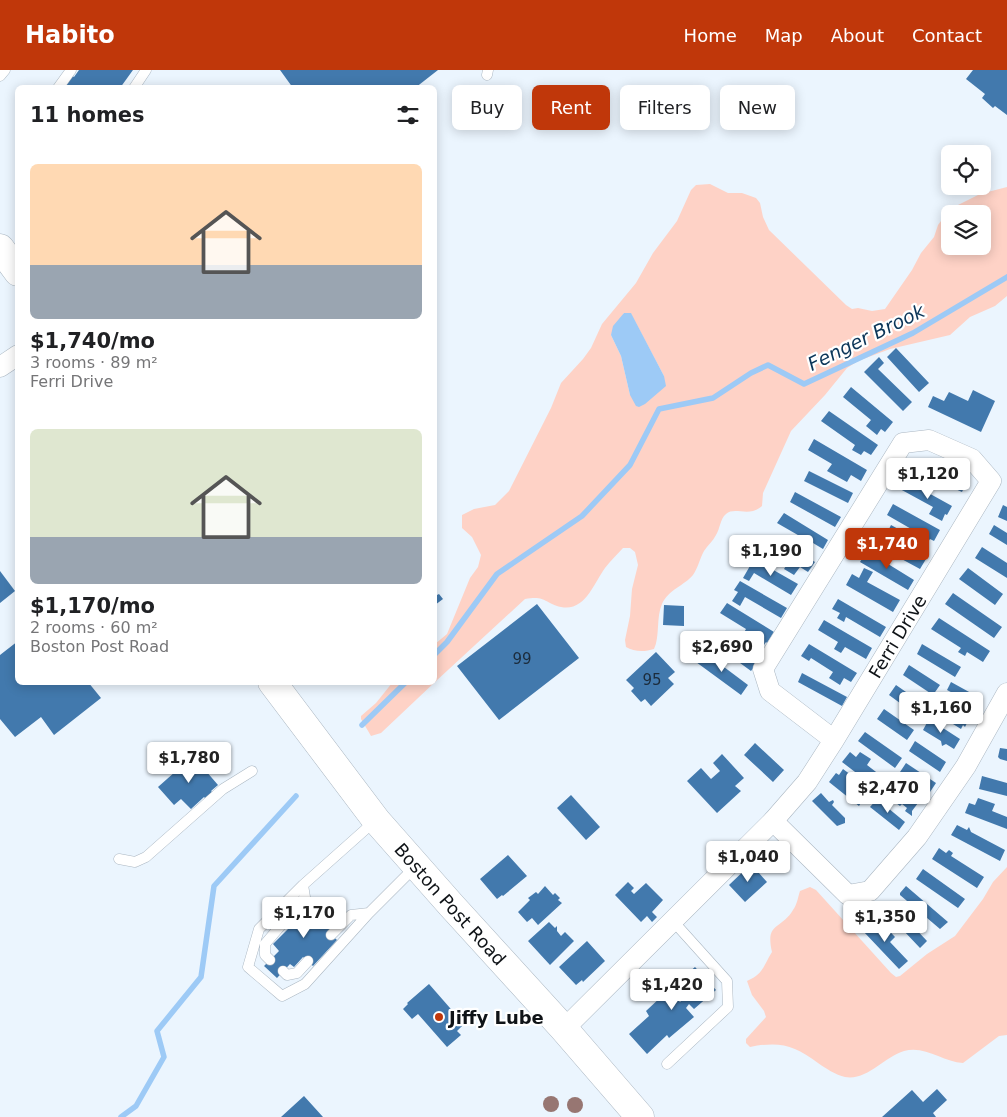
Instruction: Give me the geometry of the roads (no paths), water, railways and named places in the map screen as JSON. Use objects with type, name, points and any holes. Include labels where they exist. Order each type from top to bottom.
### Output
[{"type":"main road","points":[[0,248],[15,268]]},
{"type":"main road","name":"Boston Post Road","points":[[274,685],[376,820],[564,1028],[640,1117]]},
{"type":"street","points":[[0,367],[15,357]]},
{"type":"street","name":"Ferri Drive","points":[[564,1028],[773,822],[807,782],[834,740],[991,481],[972,459],[929,440],[903,443],[763,669],[770,691],[834,740]]},
{"type":"street","points":[[773,822],[848,895],[870,891],[917,837],[966,766],[1007,693]]},
{"type":"lane","points":[[0,76],[5,70]]},
{"type":"lane","points":[[60,85],[71,70]]},
{"type":"lane","points":[[136,85],[146,70]]},
{"type":"lane","points":[[119,859],[135,862],[146,857],[223,789],[252,771]]},
{"type":"lane","points":[[376,820],[258,928],[248,966],[282,996],[305,984],[417,865]]},
{"type":"lane","points":[[270,960],[265,955],[265,944],[305,897],[303,885]]},
{"type":"lane","points":[[332,935],[350,915],[370,913]]},
{"type":"lane","points":[[667,1064],[728,1008],[727,981],[672,921]]},
{"type":"lane","points":[[283,971],[287,975],[297,973],[308,961]]},
{"type":"water","points":[[624,313],[631,313],[664,376],[666,386],[639,407],[636,406],[630,395],[621,356],[611,335],[613,326]]},
{"type":"waterway","name":"Fenger Brook","points":[[437,652],[447,642],[497,574],[582,516],[630,465],[659,409],[713,398],[751,373],[768,365],[804,384],[913,333],[1007,277]]},
{"type":"waterway","name":"Fenger Brook","points":[[362,725],[403,685]]},
{"type":"waterway","name":"Fenger Brook","points":[[121,1117],[136,1106],[164,1057],[157,1031],[201,977],[214,886],[296,796]]},
{"type":"place","name":"Jiffy Lube","points":[[439,1017]]}]
